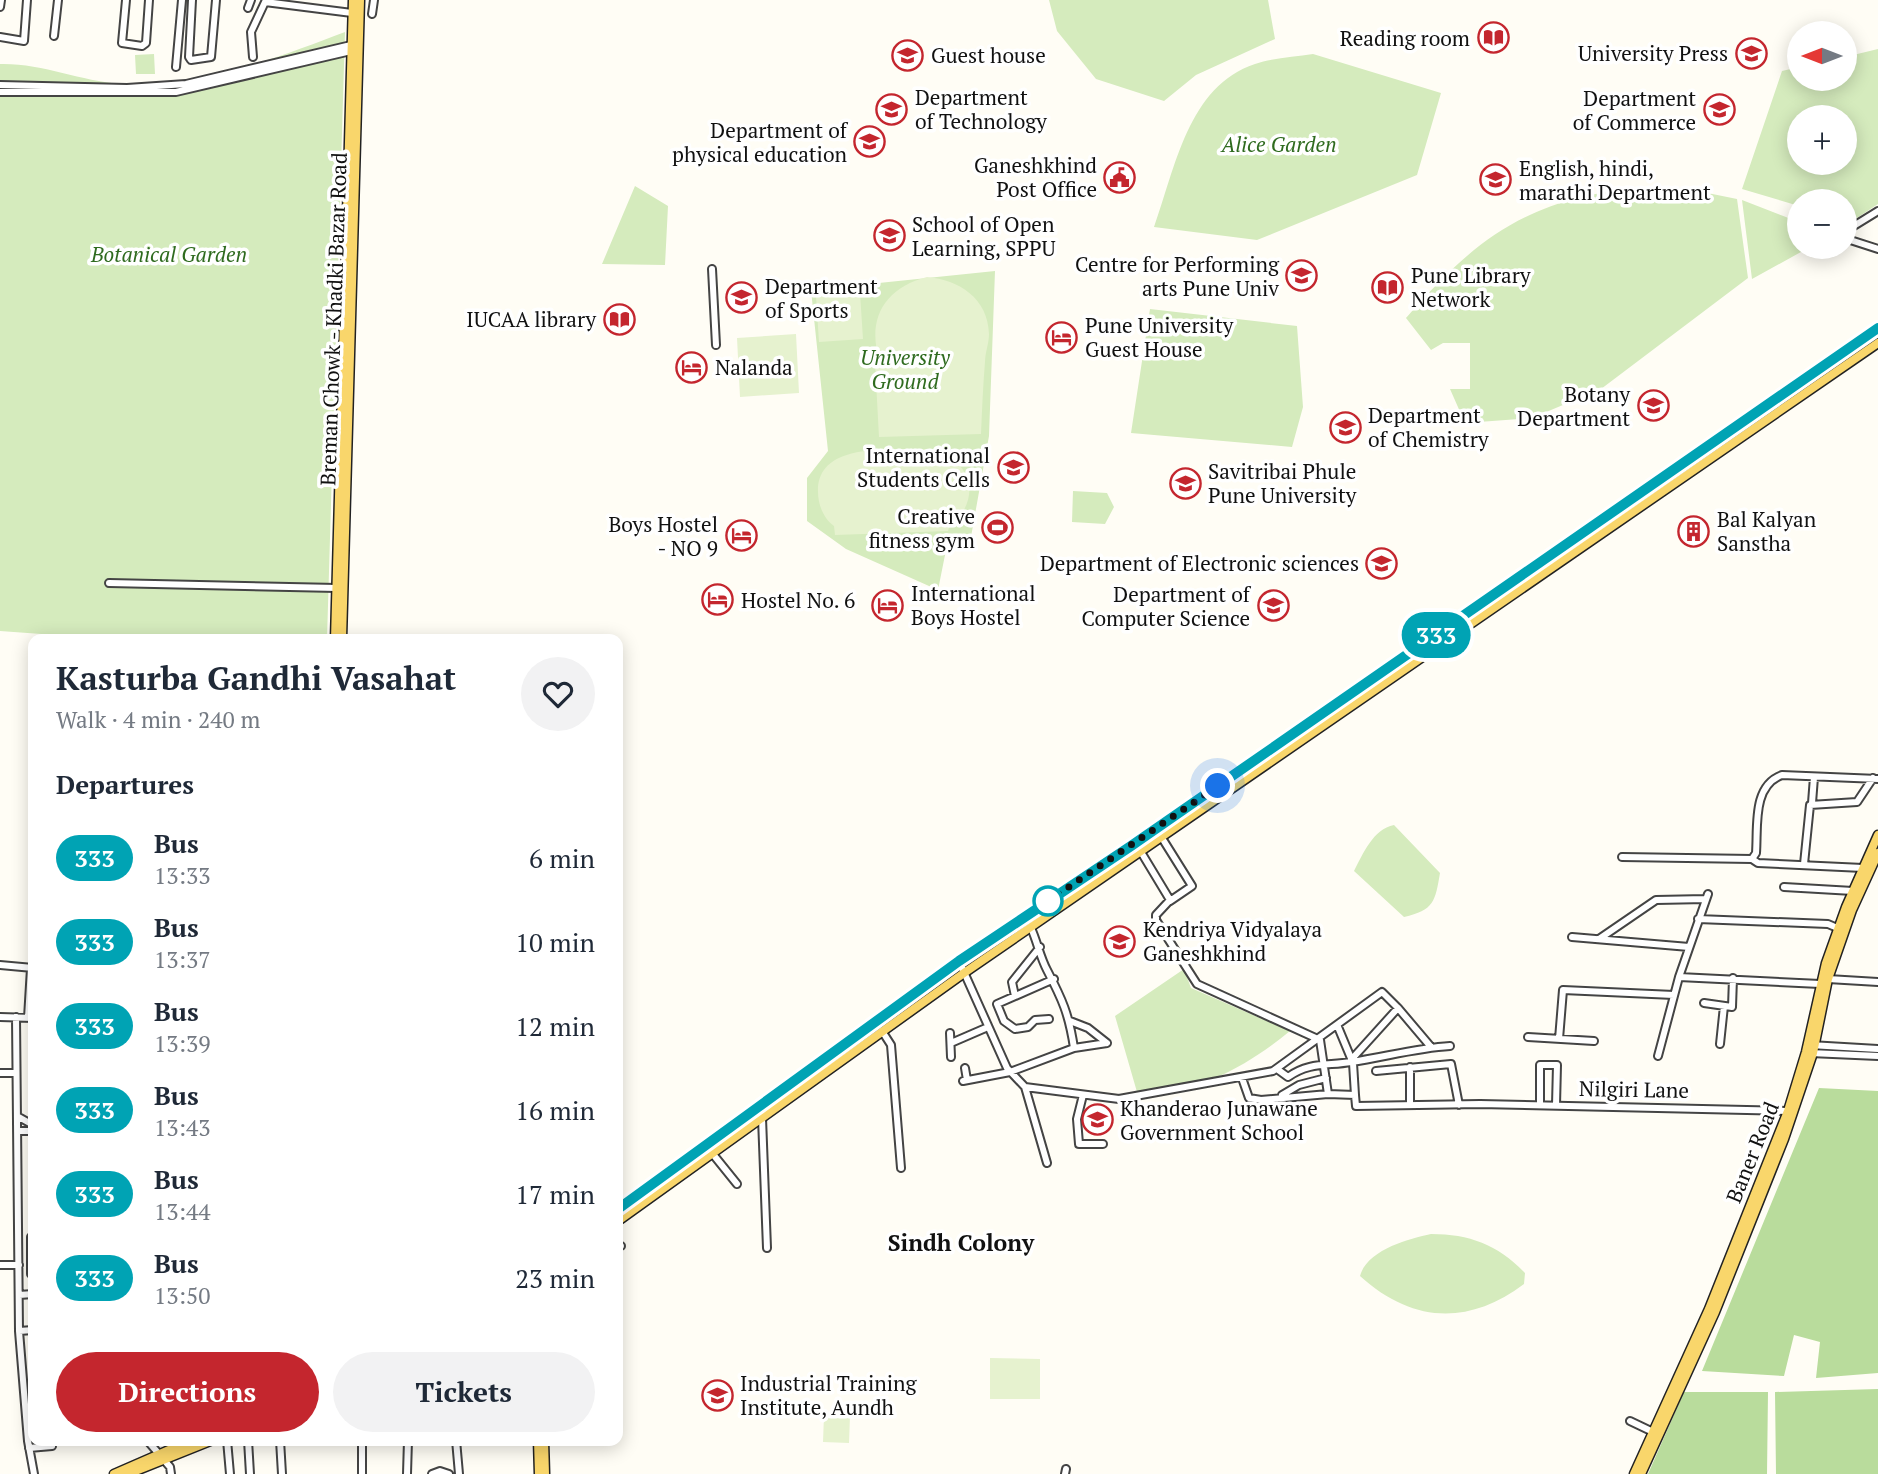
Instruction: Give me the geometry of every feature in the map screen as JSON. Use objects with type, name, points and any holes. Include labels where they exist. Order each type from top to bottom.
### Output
[{"type":"main road","name":"Breman Chowk - Khadki Bazar Road","points":[[335,634],[355,13],[353,0]]},
{"type":"main road","name":"Breman Chowk - Khadki Bazar Road","points":[[342,634],[351,48],[355,13],[360,0]]},
{"type":"main road","points":[[623,1205],[959,961],[1131,846],[1878,328]]},
{"type":"main road","points":[[623,1217],[964,972],[1878,343]]},
{"type":"main road","name":"Baner Road","points":[[1641,1474],[1784,1139],[1810,1049],[1824,982],[1853,891],[1878,835]]},
{"type":"main road","name":"Baner Road","points":[[1841,929],[1878,853]]},
{"type":"main road","name":"Baner Road","points":[[1634,1474],[1651,1431],[1717,1297],[1810,1049]]},
{"type":"main road","points":[[128,1474],[181,1446]]},
{"type":"main road","points":[[114,1474],[195,1446]]},
{"type":"main road","points":[[538,1446],[539,1474]]},
{"type":"main road","points":[[544,1446],[545,1474]]},
{"type":"street","points":[[0,7],[1,0]]},
{"type":"street","points":[[0,37],[24,41],[27,0]]},
{"type":"street","points":[[54,36],[58,0]]},
{"type":"street","points":[[126,0],[121,43],[125,46],[142,46],[146,43],[149,0]]},
{"type":"street","points":[[176,67],[182,0]]},
{"type":"street","points":[[192,0],[191,60],[211,57],[216,0]]},
{"type":"street","points":[[248,8],[251,0]]},
{"type":"street","points":[[372,15],[374,0]]},
{"type":"street","points":[[253,57],[251,32],[265,2],[355,13]]},
{"type":"street","points":[[0,92],[176,92],[351,48]]},
{"type":"street","points":[[0,85],[127,88],[186,84],[323,56]]},
{"type":"street","points":[[1857,224],[1878,211]]},
{"type":"street","points":[[1857,242],[1878,248]]},
{"type":"street","points":[[712,269],[716,345]]},
{"type":"street","points":[[109,583],[337,588]]},
{"type":"street","points":[[1752,859],[1756,853],[1763,788],[1772,779],[1782,775],[1875,778]]},
{"type":"street","points":[[1804,864],[1814,777]]},
{"type":"street","points":[[1812,803],[1857,802],[1875,778]]},
{"type":"street","points":[[1162,838],[1192,886],[1170,901],[1156,919],[1197,984],[1320,1040]]},
{"type":"street","points":[[1141,852],[1170,901]]},
{"type":"street","points":[[1622,857],[1752,859],[1758,863],[1863,868]]},
{"type":"street","points":[[1784,887],[1853,891]]},
{"type":"street","points":[[1599,939],[1656,900],[1707,897],[1679,977],[1658,1056]]},
{"type":"street","points":[[1698,919],[1828,924],[1841,929]]},
{"type":"street","points":[[1031,928],[1070,1021],[1074,1048]]},
{"type":"street","points":[[1572,937],[1689,947]]},
{"type":"street","points":[[1015,996],[1012,982],[1040,947]]},
{"type":"street","points":[[959,961],[1010,1072],[1025,1087],[1047,1163]]},
{"type":"street","points":[[0,965],[28,968]]},
{"type":"street","points":[[1679,977],[1878,982]]},
{"type":"street","points":[[1704,1003],[1732,1007],[1733,978]]},
{"type":"street","points":[[1049,1019],[1035,1020],[1028,1027],[1015,1029],[1004,1021],[997,1004],[1054,979]]},
{"type":"street","points":[[1559,1039],[1563,990],[1674,995]]},
{"type":"street","points":[[1025,1087],[1119,1099],[1229,1081],[1277,1069],[1338,1027],[1382,992],[1431,1047]]},
{"type":"street","points":[[1720,1044],[1724,1006]]},
{"type":"street","points":[[1352,1061],[1398,1008]]},
{"type":"street","points":[[0,1017],[28,1018]]},
{"type":"street","points":[[16,1017],[19,1331],[28,1399]]},
{"type":"street","points":[[965,1068],[965,1081],[1010,1072],[1074,1048],[1107,1043],[1088,1028],[1070,1021]]},
{"type":"street","points":[[951,1043],[988,1027]]},
{"type":"street","points":[[1242,1078],[1250,1098],[1355,1095],[1352,1061],[1338,1027]]},
{"type":"street","points":[[882,1031],[891,1045],[901,1168]]},
{"type":"street","points":[[950,1032],[951,1057]]},
{"type":"street","points":[[1528,1037],[1594,1041]]},
{"type":"street","points":[[1320,1040],[1328,1094]]},
{"type":"street","points":[[1277,1069],[1288,1077],[1307,1065],[1450,1046]]},
{"type":"street","points":[[1810,1049],[1878,1049]]},
{"type":"street","points":[[1810,1049],[1878,1056]]},
{"type":"street","points":[[1376,1070],[1451,1064],[1459,1105]]},
{"type":"street","points":[[1540,1105],[1540,1065],[1556,1065],[1556,1105]]},
{"type":"street","points":[[1410,1067],[1410,1105]]},
{"type":"street","points":[[0,1073],[16,1073]]},
{"type":"street","points":[[1278,1098],[1299,1085],[1326,1078]]},
{"type":"street","points":[[1083,1095],[1077,1119],[1079,1144],[1103,1144]]},
{"type":"street","name":"Nilgiri Lane","points":[[1355,1095],[1356,1106],[1480,1104],[1788,1111]]},
{"type":"street","points":[[17,1116],[28,1122]]},
{"type":"street","points":[[762,1118],[766,1248]]},
{"type":"street","points":[[17,1130],[28,1131]]},
{"type":"street","points":[[712,1153],[737,1184]]},
{"type":"street","points":[[18,1237],[28,1237]]},
{"type":"street","points":[[0,1265],[19,1265]]},
{"type":"street","points":[[19,1273],[28,1273]]},
{"type":"street","points":[[19,1295],[28,1294]]},
{"type":"street","points":[[19,1331],[28,1330]]},
{"type":"street","points":[[1630,1421],[1651,1431]]},
{"type":"street","points":[[34,1474],[29,1448],[52,1446]]},
{"type":"street","points":[[152,1446],[172,1474]]},
{"type":"street","points":[[228,1446],[230,1474]]},
{"type":"street","points":[[248,1446],[250,1474]]},
{"type":"street","points":[[280,1446],[282,1474]]},
{"type":"street","points":[[362,1446],[362,1474]]},
{"type":"street","points":[[407,1474],[408,1446]]},
{"type":"street","points":[[457,1446],[459,1474]]},
{"type":"street","points":[[432,1474],[439,1471],[449,1474]]},
{"type":"green space","points":[[1049,0],[1268,0],[1275,39],[1196,75],[1164,101],[1096,79],[1057,31]]},
{"type":"green space","name":"Botanical Garden","points":[[345,32],[327,634],[41,634],[0,631],[0,64],[31,66],[121,84],[149,84],[206,77],[292,52]]},
{"type":"green space","points":[[1878,49],[1878,204],[1857,218],[1857,189],[1787,189],[1787,202],[1742,189],[1782,71],[1787,70],[1787,91],[1857,91],[1857,54]]},
{"type":"green space","points":[[154,54],[155,74],[136,74],[135,55]]},
{"type":"green space","name":"Alice Garden","points":[[1313,54],[1441,93],[1417,175],[1257,240],[1154,227],[1187,132],[1214,91],[1232,75],[1255,64]]},
{"type":"green space","points":[[635,186],[668,206],[665,265],[602,264]]},
{"type":"green space","points":[[1678,187],[1737,199],[1748,278],[1601,389],[1532,418],[1465,423],[1450,389],[1470,389],[1470,343],[1443,343],[1431,350],[1406,318],[1463,259],[1483,243],[1528,216],[1593,194]]},
{"type":"green space","points":[[1742,200],[1787,217],[1788,259],[1752,279]]},
{"type":"green space","name":"University Ground","points":[[995,271],[989,436],[969,548],[946,550],[938,590],[846,549],[807,521],[807,478],[828,451],[811,290]]},
{"type":"green space","points":[[927,277],[950,282],[970,293],[983,310],[987,321],[989,337],[985,359],[981,434],[879,437],[875,363],[880,362],[875,333],[877,320],[882,308],[900,289]]},
{"type":"green space","points":[[860,293],[863,339],[819,342],[816,296]]},
{"type":"green space","points":[[1150,309],[1297,326],[1303,407],[1292,447],[1131,433]]},
{"type":"green space","points":[[796,334],[799,393],[740,397],[737,338]]},
{"type":"green space","points":[[928,449],[949,456],[968,479],[968,499],[964,510],[948,531],[835,535],[834,526],[820,507],[818,497],[821,475],[830,464],[843,456],[860,452]]},
{"type":"green space","points":[[1073,491],[1107,493],[1114,507],[1105,524],[1072,522]]},
{"type":"green space","points":[[1394,825],[1440,873],[1434,898],[1427,908],[1404,917],[1354,871],[1374,837]]},
{"type":"green space","points":[[1184,969],[1191,988],[1290,1031],[1238,1067],[1199,1084],[1157,1093],[1137,1092],[1115,1016]]},
{"type":"green space","points":[[1819,1088],[1878,1091],[1878,1373],[1816,1378],[1820,1342],[1794,1335],[1784,1376],[1702,1371]]},
{"type":"green space","points":[[1431,1234],[1458,1236],[1494,1248],[1525,1273],[1524,1284],[1503,1298],[1482,1307],[1440,1313],[1400,1303],[1360,1276],[1371,1259],[1389,1247]]},
{"type":"green space","points":[[990,1358],[1040,1359],[1040,1399],[990,1399]]},
{"type":"green space","points":[[1878,1389],[1878,1474],[1776,1474],[1775,1392]]},
{"type":"green space","points":[[1684,1392],[1768,1392],[1767,1474],[1648,1474]]},
{"type":"green space","points":[[824,1415],[850,1416],[849,1443],[823,1442]]},
{"type":"bus line","name":"333","points":[[623,1205],[959,961],[1131,846],[1878,328]]},
{"type":"place","name":"Reading room","points":[[1493,38]]},
{"type":"place","name":"University Press","points":[[1751,53]]},
{"type":"place","name":"Guest house","points":[[908,55]]},
{"type":"place","name":"Department of Technology","points":[[892,109]]},
{"type":"place","name":"Department of Commerce","points":[[1719,110]]},
{"type":"place","name":"Department of physical education","points":[[870,142]]},
{"type":"place","name":"Ganeshkhind Post Office","points":[[1120,177]]},
{"type":"place","name":"English, hindi, marathi Department","points":[[1496,180]]},
{"type":"place","name":"School of Open Learning, SPPU","points":[[889,236]]},
{"type":"place","name":"Centre for Performing arts Pune Univ","points":[[1302,276]]},
{"type":"place","name":"Pune Library Network","points":[[1388,287]]},
{"type":"place","name":"Department of Sports","points":[[742,298]]},
{"type":"place","name":"IUCAA library","points":[[619,319]]},
{"type":"place","name":"Pune University Guest House","points":[[1062,337]]},
{"type":"place","name":"Nalanda","points":[[692,367]]},
{"type":"place","name":"Botany Department","points":[[1653,406]]},
{"type":"place","name":"Department of Chemistry","points":[[1345,427]]},
{"type":"place","name":"International Students Cells","points":[[1013,467]]},
{"type":"place","name":"Savitribai Phule Pune University","points":[[1185,483]]},
{"type":"place","name":"Creative fitness gym","points":[[998,528]]},
{"type":"place","name":"Bal Kalyan Sanstha","points":[[1694,531]]},
{"type":"place","name":"Boys Hostel - NO 9","points":[[741,536]]},
{"type":"place","name":"Department of Electronic sciences","points":[[1382,563]]},
{"type":"place","name":"Hostel No. 6","points":[[718,600]]},
{"type":"place","name":"International Boys Hostel","points":[[888,605]]},
{"type":"place","name":"Department of Computer Science","points":[[1273,606]]},
{"type":"place","name":"Kendriya Vidyalaya Ganeshkhind","points":[[1120,941]]},
{"type":"place","name":"Khanderao Junawane Government School","points":[[1097,1120]]},
{"type":"place","name":"Industrial Training Institute, Aundh","points":[[717,1395]]},
{"type":"district","name":"Sindh Colony","points":[[961,1242]]},
{"type":"route","points":[[1048,901],[1218,786]]}]
